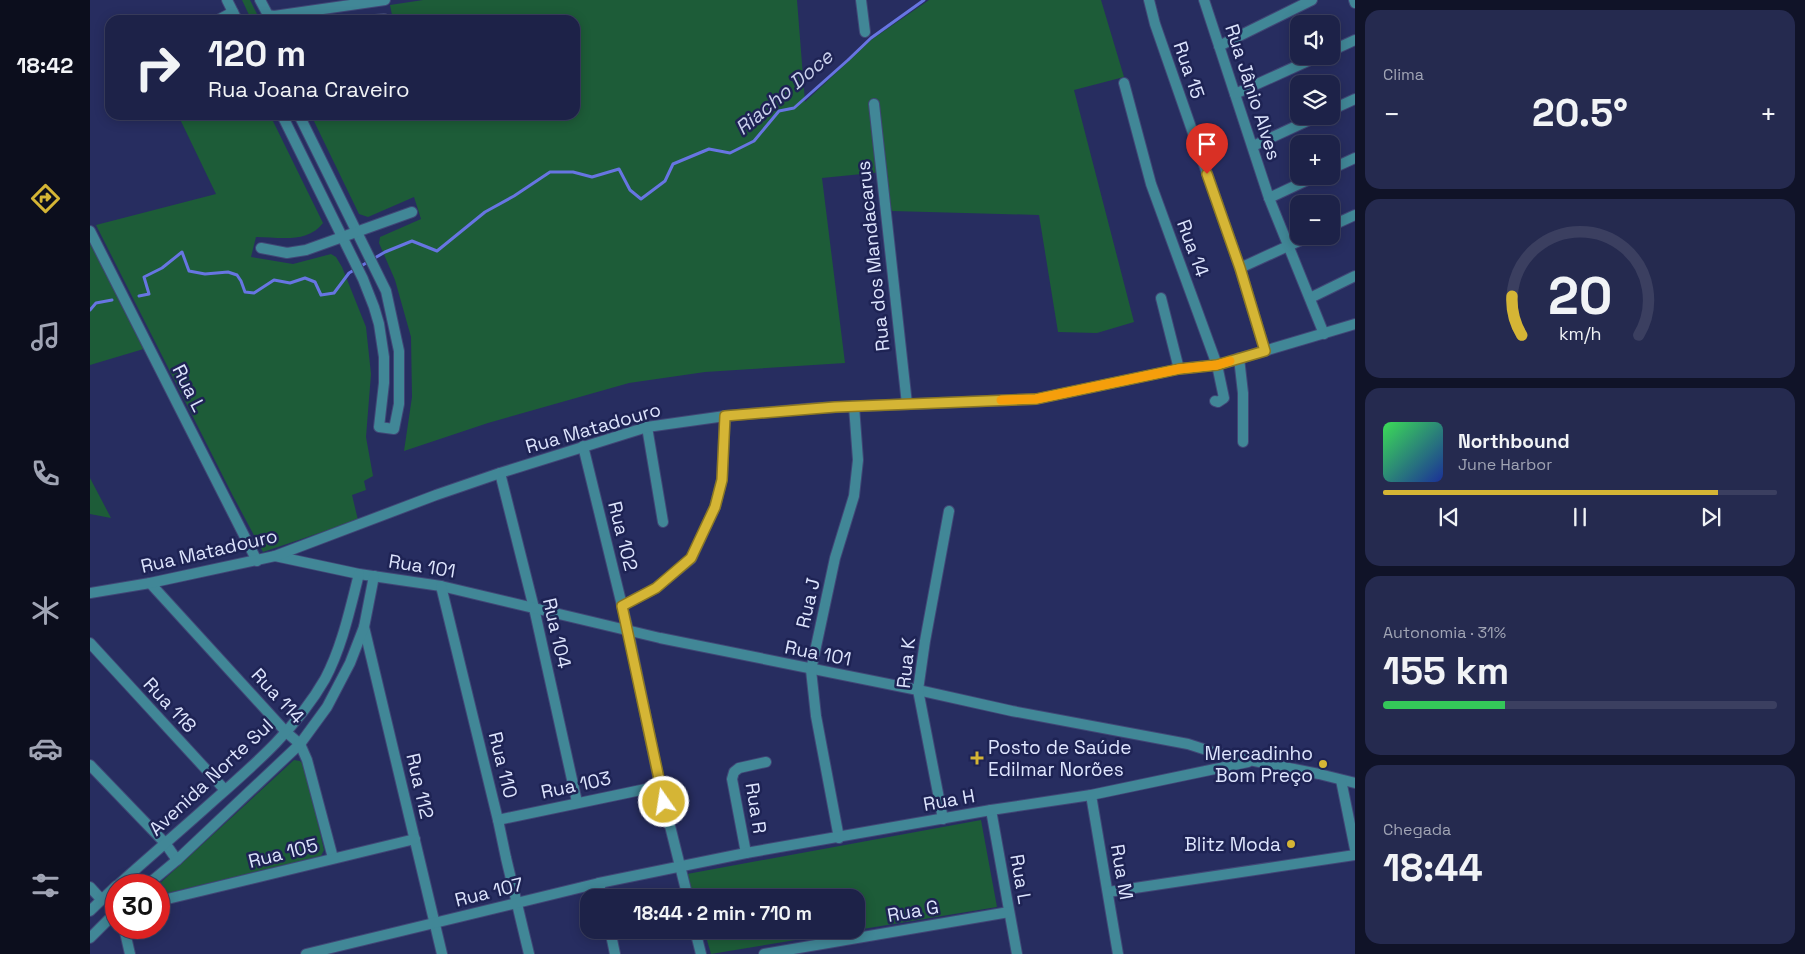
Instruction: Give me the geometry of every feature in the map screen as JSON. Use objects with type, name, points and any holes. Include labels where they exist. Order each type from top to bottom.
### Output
[{"type":"street","points":[[227,0],[234,15]]},
{"type":"street","points":[[260,0],[268,14],[271,15]]},
{"type":"street","points":[[281,15],[385,0]]},
{"type":"street","points":[[861,0],[865,32]]},
{"type":"street","name":"Rua 15","points":[[1149,0],[1155,24],[1240,268],[1265,351]]},
{"type":"street","name":"Rua Jânio Alves","points":[[1204,0],[1270,198],[1324,334]]},
{"type":"street","points":[[1219,46],[1312,0]]},
{"type":"street","points":[[1340,47],[1355,40]]},
{"type":"street","points":[[1235,94],[1299,65]]},
{"type":"street","name":"Rua 14","points":[[1124,83],[1151,184],[1217,365],[1224,398],[1218,402],[1215,401]]},
{"type":"street","points":[[1340,106],[1355,99]]},
{"type":"street","name":"Rua dos Mandacarus","points":[[874,104],[907,404]]},
{"type":"street","points":[[284,120],[363,279],[379,324],[384,357],[379,427],[394,429],[399,404],[399,351],[390,302],[358,232],[302,120]]},
{"type":"street","points":[[1252,146],[1298,125]]},
{"type":"street","points":[[1340,165],[1355,158]]},
{"type":"street","points":[[1270,198],[1297,185]]},
{"type":"street","points":[[261,248],[277,252],[296,252],[342,238],[412,212]]},
{"type":"street","points":[[1340,222],[1355,215]]},
{"type":"street","name":"Rua L","points":[[90,230],[257,561]]},
{"type":"street","points":[[1240,268],[1289,246]]},
{"type":"street","points":[[1310,298],[1355,276]]},
{"type":"street","points":[[1161,298],[1179,369]]},
{"type":"street","name":"Rua Matadouro","points":[[90,593],[150,584],[275,556],[436,495],[583,446],[647,427],[725,416],[854,406],[1036,399],[1179,369],[1217,365],[1355,324]]},
{"type":"street","points":[[1239,358],[1243,394],[1243,442]]},
{"type":"street","name":"Rua J","points":[[839,838],[816,716],[811,670],[835,558],[854,496],[858,460],[854,406]]},
{"type":"street","points":[[622,606],[656,588],[691,558],[715,507],[722,480],[725,416]]},
{"type":"street","points":[[647,427],[663,522]]},
{"type":"street","name":"Rua 102","points":[[583,446],[628,630],[660,786],[686,889]]},
{"type":"street","name":"Rua 104","points":[[500,473],[534,608],[577,802]]},
{"type":"street","name":"Rua K","points":[[943,819],[918,690],[949,511]]},
{"type":"street","name":"Rua 101","points":[[275,556],[359,574],[441,586],[628,630],[811,670],[918,690],[1012,711],[1188,744],[1252,761],[1355,783]]},
{"type":"street","name":"Avenida Norte Sul","points":[[130,874],[262,758],[286,732],[312,698],[331,667],[346,625],[359,574]]},
{"type":"street","name":"Avenida Norte Sul","points":[[160,874],[300,744],[326,707],[350,663],[364,627],[374,576]]},
{"type":"street","name":"Rua 114","points":[[150,584],[286,732],[300,744],[307,760],[333,858]]},
{"type":"street","name":"Rua 110","points":[[441,586],[529,954]]},
{"type":"street","name":"Rua 112","points":[[364,627],[442,954]]},
{"type":"street","name":"Rua 118","points":[[90,643],[225,790]]},
{"type":"street","name":"Rua H","points":[[680,867],[991,810],[1091,795],[1252,761]]},
{"type":"street","name":"Rua R","points":[[746,854],[732,779],[734,772],[739,768],[766,762]]},
{"type":"street","points":[[90,765],[165,843],[177,860]]},
{"type":"street","points":[[1341,780],[1355,849]]},
{"type":"street","name":"Rua 103","points":[[498,820],[660,786]]},
{"type":"street","name":"Rua M","points":[[1091,795],[1118,954]]},
{"type":"street","name":"Rua L","points":[[991,810],[1017,954]]},
{"type":"street","name":"Rua 105","points":[[170,899],[333,858],[415,840]]},
{"type":"street","points":[[1108,892],[1355,855]]},
{"type":"street","name":"Rua 107","points":[[306,954],[599,883],[680,867]]},
{"type":"street","points":[[599,883],[600,889]]},
{"type":"street","points":[[90,887],[101,900]]},
{"type":"street","name":"Avenida Norte Sul","points":[[90,910],[105,896]]},
{"type":"street","name":"Rua G","points":[[764,954],[1009,912]]},
{"type":"street","points":[[90,938],[105,923]]},
{"type":"street","points":[[127,939],[130,954]]},
{"type":"street","points":[[612,939],[615,954]]},
{"type":"street","points":[[697,939],[701,954]]},
{"type":"green space","points":[[242,0],[250,0],[258,15],[249,15]]},
{"type":"green space","points":[[423,0],[797,0],[805,102],[871,40],[929,0],[1101,0],[1124,77],[1074,90],[1134,322],[1097,333],[1058,332],[1039,215],[892,211],[882,172],[822,178],[845,363],[705,372],[629,383],[488,423],[404,451],[412,397],[411,337],[395,280],[379,243],[380,237],[421,219],[414,197],[368,217],[359,214],[313,120],[580,120],[580,15],[392,15],[390,5]]},
{"type":"green space","points":[[180,120],[272,120],[323,223],[316,230],[301,237],[256,237],[251,257],[293,264],[331,254],[336,257],[342,267],[366,327],[371,374],[366,437],[373,476],[364,481],[366,490],[352,495],[358,520],[263,552],[96,225],[216,194]]},
{"type":"green space","points":[[90,237],[147,348],[90,365]]},
{"type":"green space","points":[[90,478],[111,518],[90,514]]},
{"type":"green space","points":[[294,760],[300,761],[305,766],[324,850],[321,856],[170,892],[170,874]]},
{"type":"green space","points":[[981,820],[997,907],[865,929],[865,889],[692,889],[687,874]]},
{"type":"green space","points":[[707,939],[802,939],[711,954]]},
{"type":"waterway","name":"Riacho Doce","points":[[139,296],[149,294],[144,277],[162,268],[182,252],[189,271],[205,274],[228,272],[237,275],[245,292],[254,293],[274,280],[290,283],[305,278],[315,282],[321,295],[334,293],[349,273],[385,252],[412,241],[437,251],[485,212],[514,196],[550,172],[573,172],[592,177],[619,169],[630,190],[641,199],[665,181],[673,164],[709,149],[730,153],[754,141],[779,111],[794,108],[871,38],[924,0]]},
{"type":"waterway","name":"Riacho Doce","points":[[90,310],[96,303],[112,300]]},
{"type":"slow traffic","points":[[1001,400],[1036,399],[1179,369],[1217,365],[1230,361]]},
{"type":"place","name":"Posto de Saúde Edilmar Norões","points":[[977,758]]},
{"type":"place","name":"Mercadinho Bom Preço","points":[[1323,764]]},
{"type":"place","name":"Blitz Moda","points":[[1291,844]]},
{"type":"route","points":[[664,802],[622,606],[656,588],[691,558],[715,507],[722,480],[725,416],[816,408],[1036,399],[1179,369],[1217,365],[1265,351],[1240,268],[1207,174]]}]
